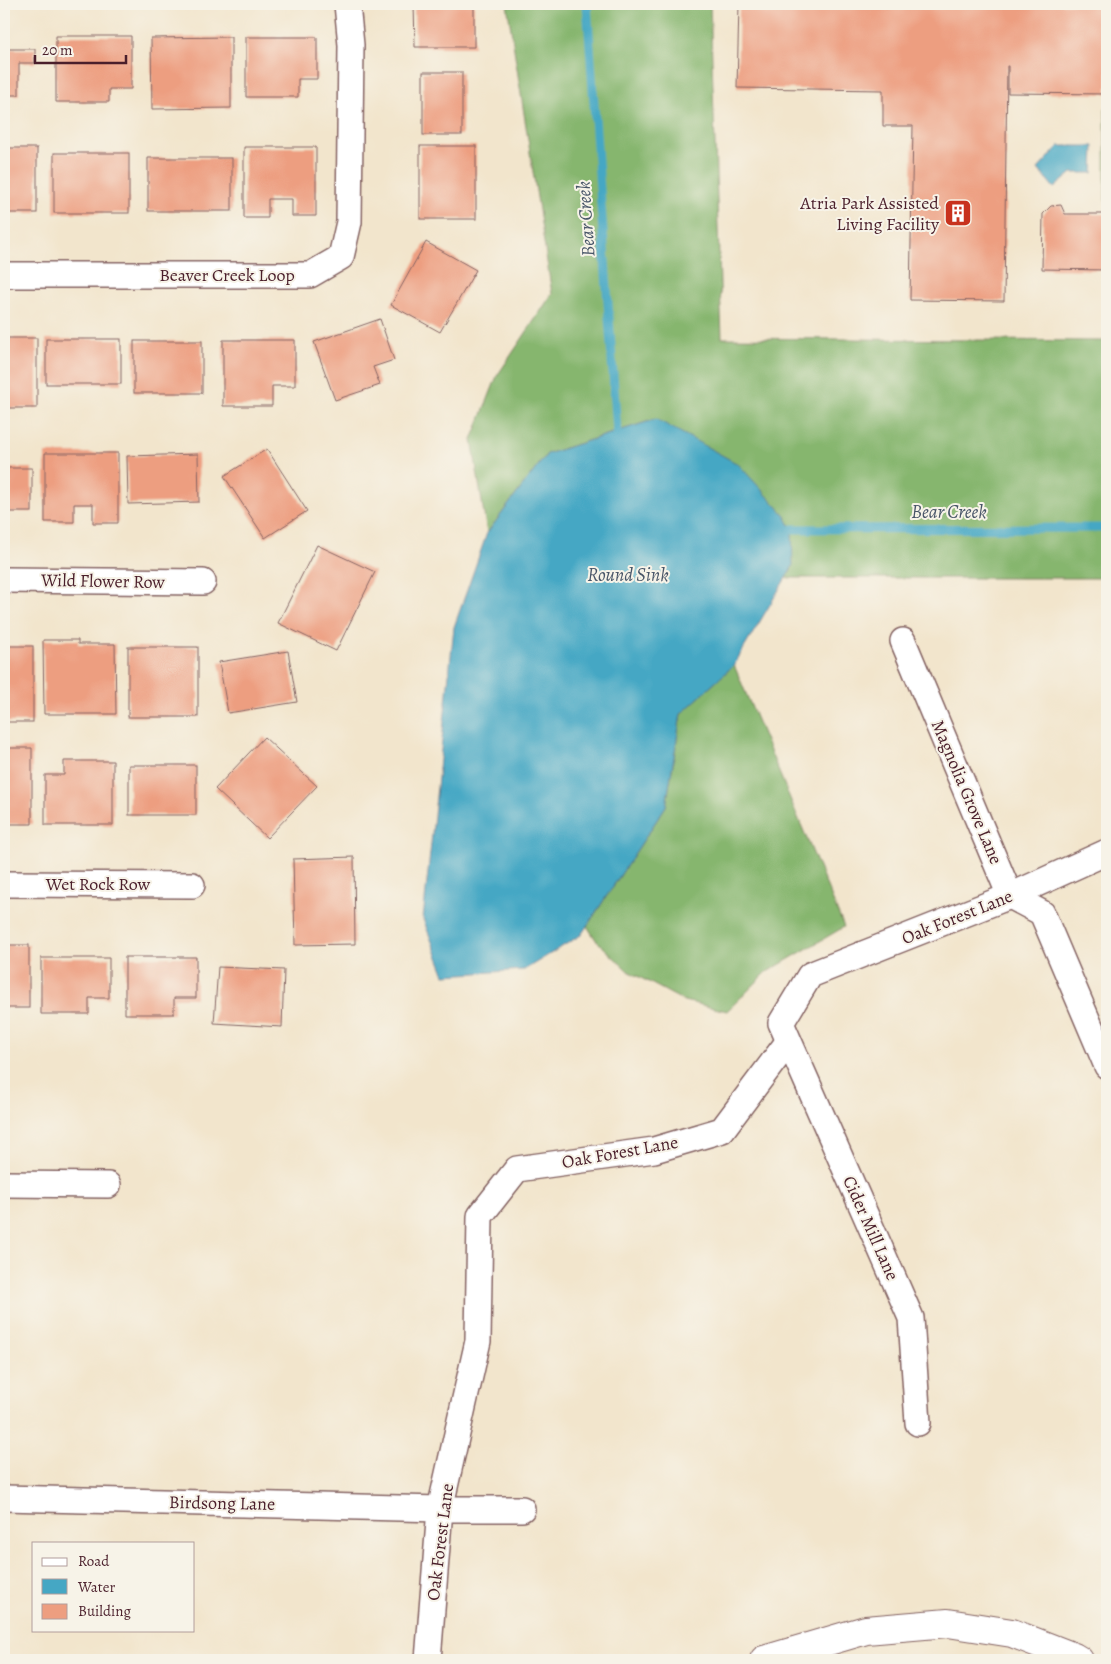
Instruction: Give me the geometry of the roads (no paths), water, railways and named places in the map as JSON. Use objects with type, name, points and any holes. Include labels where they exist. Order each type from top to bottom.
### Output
[{"type":"street","name":"Beaver Creek Loop","points":[[4,275],[310,275],[341,258],[349,222],[351,45],[347,4]]},
{"type":"street","name":"Wild Flower Row","points":[[4,580],[203,582]]},
{"type":"street","name":"Magnolia Grove Lane","points":[[903,641],[1010,896]]},
{"type":"street","name":"Oak Forest Lane","points":[[428,1660],[440,1509],[478,1341],[480,1216],[517,1168],[654,1150],[722,1130],[788,1042],[781,1022],[810,975],[1010,896],[1107,852]]},
{"type":"street","name":"Wet Rock Row","points":[[4,884],[192,884]]},
{"type":"street","points":[[1010,896],[1042,913],[1107,1066]]},
{"type":"street","name":"Cider Mill Lane","points":[[788,1042],[911,1318],[918,1423]]},
{"type":"street","points":[[4,1184],[108,1185]]},
{"type":"street","name":"Birdsong Lane","points":[[4,1498],[440,1509],[522,1509]]},
{"type":"street","points":[[764,1660],[866,1630],[948,1623],[1012,1633],[1079,1660]]},
{"type":"water","points":[[1059,146],[1094,146],[1093,173],[1072,173],[1054,188],[1038,169]]},
{"type":"water","name":"Round Sink","points":[[656,419],[738,464],[784,514],[792,529],[793,566],[734,665],[681,714],[666,806],[581,935],[524,970],[445,975],[423,919],[454,627],[487,533],[547,454]]},
{"type":"waterway","name":"Bear Creek","points":[[587,4],[617,431]]},
{"type":"waterway","name":"Bear Creek","points":[[792,529],[1107,528]]},
{"type":"place","name":"Atria Park Assisted Living Facility","points":[[958,213]]}]
